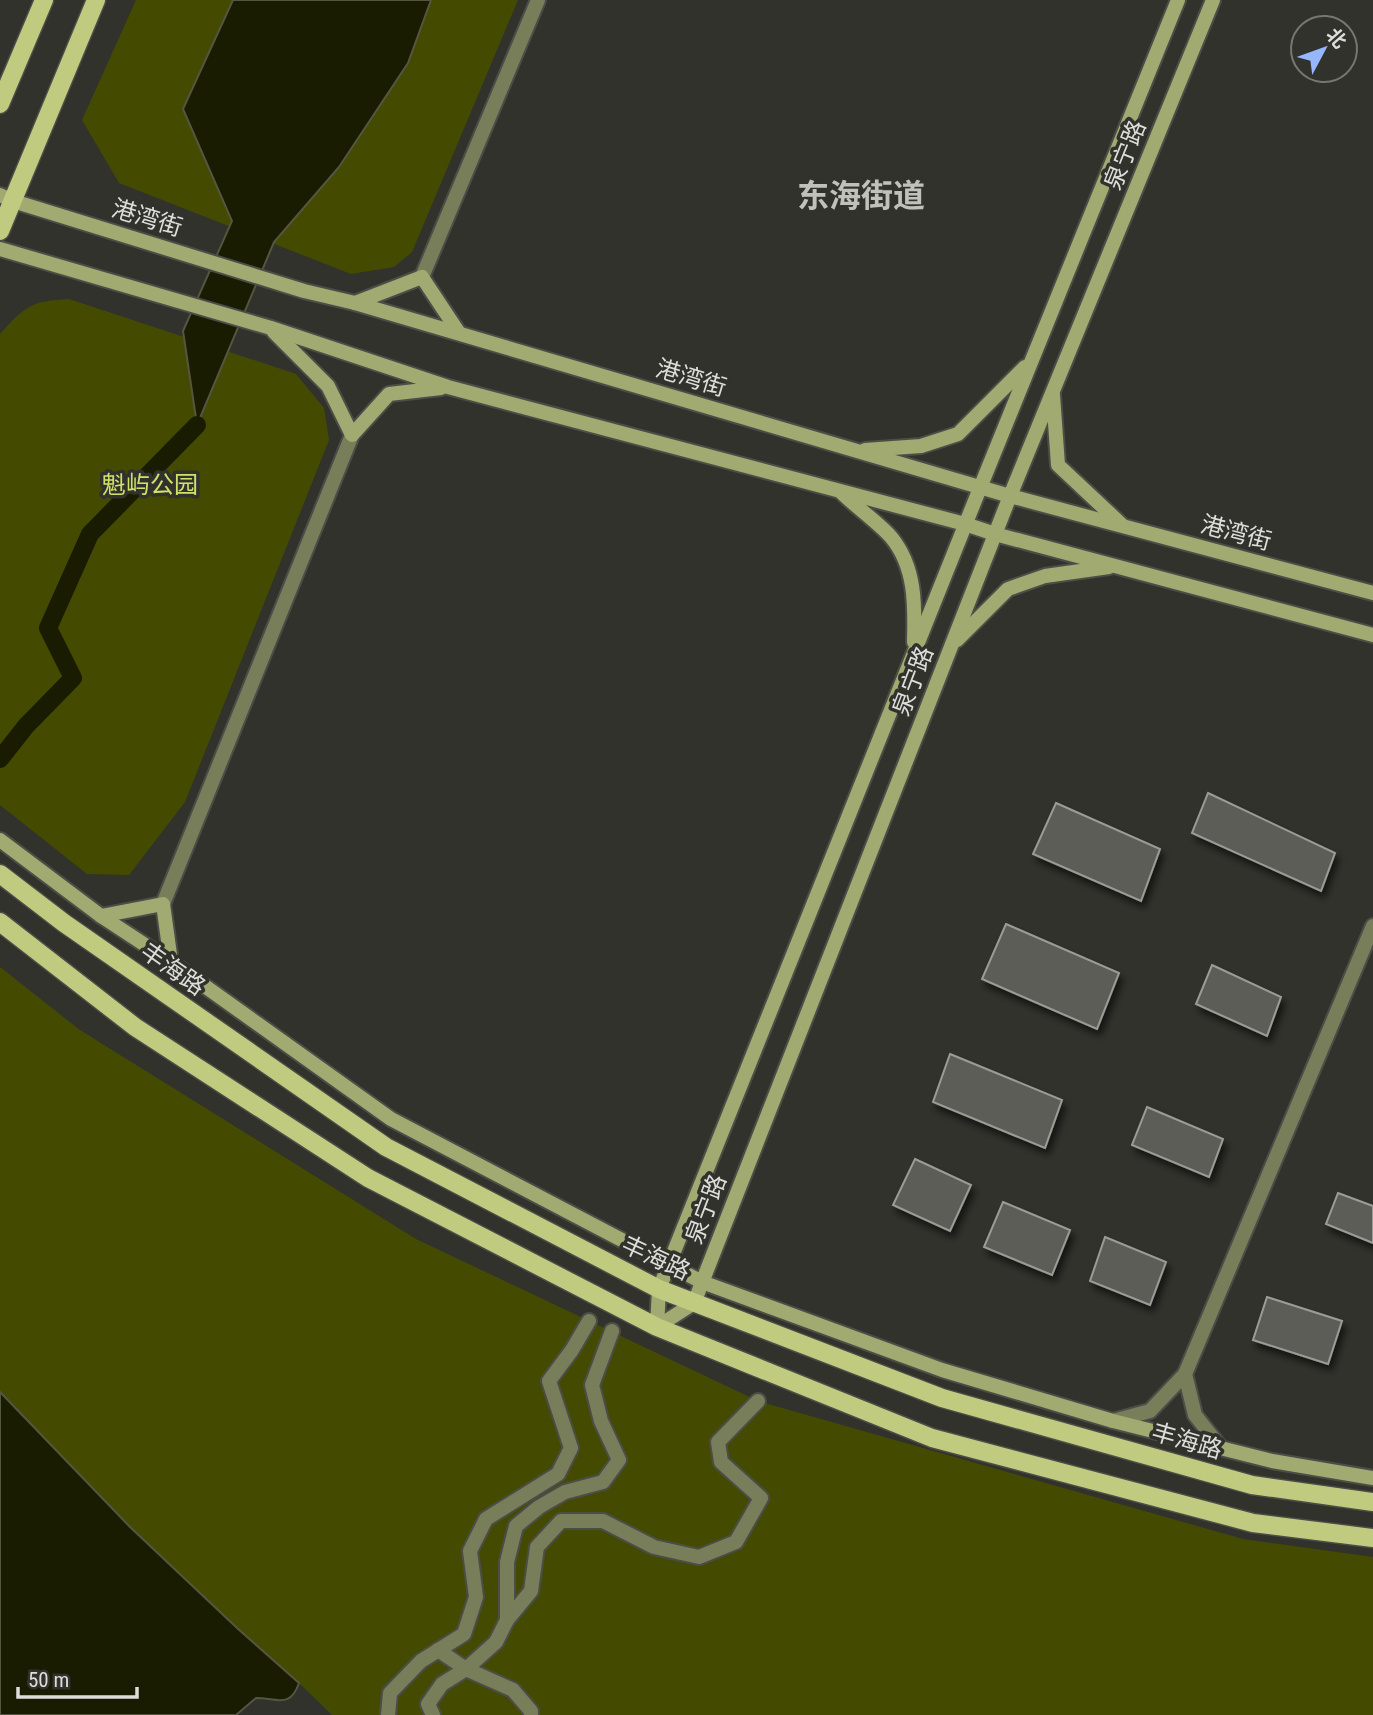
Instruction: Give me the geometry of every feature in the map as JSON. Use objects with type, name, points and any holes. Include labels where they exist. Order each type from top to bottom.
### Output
[{"type":"main road","points":[[0,104],[44,0]]},
{"type":"main road","points":[[0,231],[6,198],[96,0]]},
{"type":"main road","name":"丰海路","points":[[0,874],[64,923],[386,1147],[659,1289],[942,1398],[1252,1485],[1373,1502]]},
{"type":"main road","points":[[0,922],[135,1027],[368,1178],[657,1327],[932,1438],[1253,1523],[1373,1538]]},
{"type":"street","points":[[355,303],[422,277],[538,0]]},
{"type":"street","name":"泉宁路","points":[[657,1327],[659,1289],[979,488],[1178,0]]},
{"type":"street","name":"泉宁路","points":[[694,1303],[1010,496],[1213,0]]},
{"type":"street","name":"港湾街","points":[[6,198],[304,291],[459,333],[979,488],[1373,593]]},
{"type":"street","points":[[0,249],[267,327],[448,387],[1373,635]]},
{"type":"street","points":[[422,277],[459,333]]},
{"type":"street","points":[[267,327],[328,387],[352,435]]},
{"type":"street","points":[[853,450],[921,446],[958,433],[1031,362]]},
{"type":"street","points":[[171,962],[163,904],[352,435],[389,394],[448,387]]},
{"type":"street","points":[[1052,393],[1058,466],[1124,526]]},
{"type":"street","points":[[838,490],[891,538],[906,564],[915,600],[914,650]]},
{"type":"street","points":[[951,646],[1008,589],[1045,576],[1116,566]]},
{"type":"street","points":[[0,840],[101,916],[171,962],[391,1119],[702,1282],[942,1370],[1113,1421],[1272,1461],[1373,1478]]},
{"type":"street","points":[[101,916],[163,904]]},
{"type":"street","points":[[1113,1421],[1150,1411],[1185,1374],[1373,926]]},
{"type":"street","points":[[657,1327],[694,1303]]},
{"type":"street","points":[[388,1715],[390,1693],[421,1661],[464,1634],[476,1597],[470,1551],[486,1519],[558,1474],[570,1448],[550,1381],[589,1321]]},
{"type":"street","points":[[507,1620],[507,1562],[516,1526],[539,1507],[565,1492],[603,1482],[620,1460],[601,1421],[592,1385],[612,1331]]},
{"type":"street","points":[[1185,1374],[1195,1415],[1220,1448]]},
{"type":"street","points":[[433,1715],[428,1704],[442,1684],[466,1669],[496,1643],[507,1620],[531,1591],[537,1547],[561,1521],[603,1521],[654,1547],[699,1557],[736,1542],[761,1498],[721,1462],[718,1442],[758,1401]]},
{"type":"street","points":[[438,1650],[466,1669],[513,1690],[531,1711],[531,1715]]},
{"type":"green space","points":[[136,0],[518,0],[412,252],[394,267],[351,274],[119,183],[82,120]]},
{"type":"green space","name":"魁屿公园","points":[[69,299],[296,374],[324,408],[329,440],[185,802],[129,875],[87,874],[0,805],[0,334],[30,307],[46,301]]},
{"type":"green space","points":[[0,967],[80,1030],[416,1239],[758,1401],[1243,1539],[1373,1557],[1373,1715],[332,1715],[130,1527],[0,1392]]},
{"type":"shaded area","points":[[233,0],[431,0],[408,63],[339,167],[274,242],[197,425],[183,331],[232,221],[183,109]]},
{"type":"shaded area","points":[[0,1392],[130,1527],[299,1683],[291,1696],[282,1700],[256,1698],[236,1715],[0,1715]]},
{"type":"building","points":[[1208,793],[1335,853],[1321,891],[1192,833]]},
{"type":"building","points":[[1056,803],[1160,849],[1141,901],[1033,854]]},
{"type":"building","points":[[1006,924],[1119,973],[1097,1029],[982,979]]},
{"type":"building","points":[[1212,965],[1281,997],[1267,1036],[1196,1004]]},
{"type":"building","points":[[950,1054],[1062,1100],[1045,1148],[933,1102]]},
{"type":"building","points":[[1147,1107],[1223,1139],[1209,1177],[1132,1145]]},
{"type":"building","points":[[915,1159],[971,1185],[950,1231],[893,1205]]},
{"type":"building","points":[[1338,1193],[1373,1206],[1373,1243],[1326,1224]]},
{"type":"building","points":[[1003,1202],[1070,1230],[1052,1275],[984,1247]]},
{"type":"building","points":[[1105,1237],[1166,1262],[1150,1305],[1090,1281]]},
{"type":"building","points":[[1267,1297],[1342,1321],[1328,1364],[1253,1340]]},
{"type":"waterway","points":[[0,759],[26,726],[73,678],[48,628],[90,534],[197,425]]},
{"type":"district","name":"东海街道","points":[[861,196]]}]
